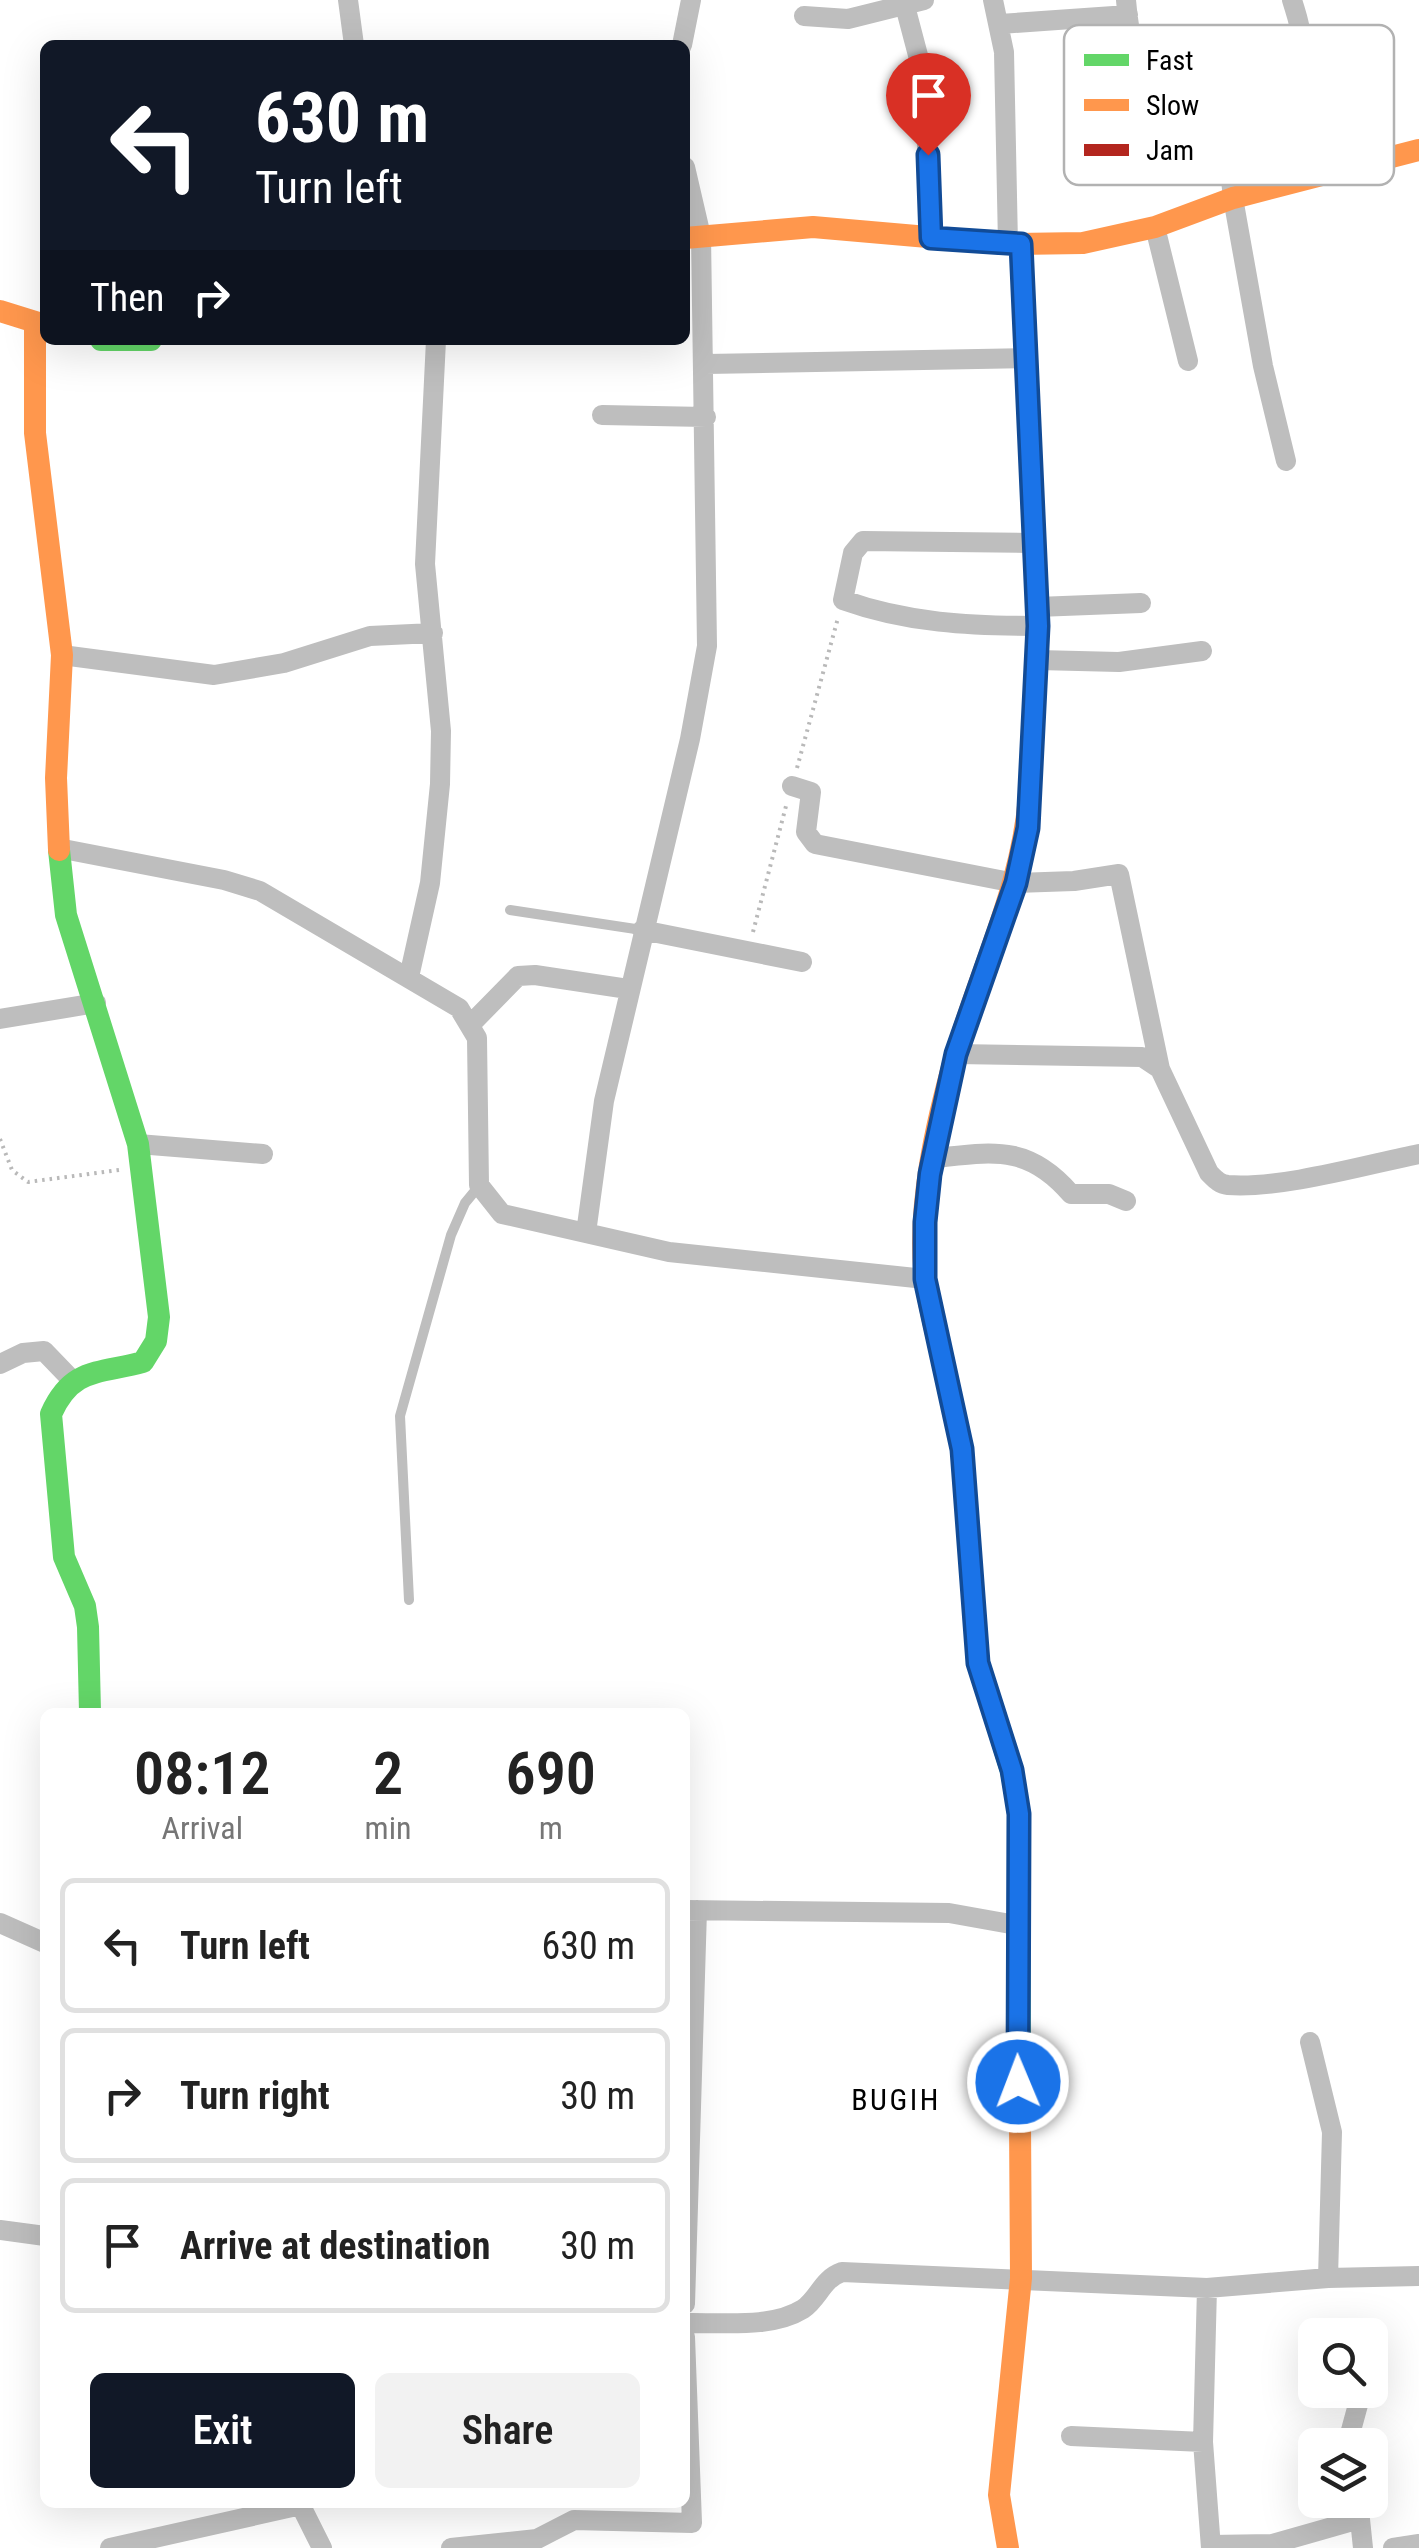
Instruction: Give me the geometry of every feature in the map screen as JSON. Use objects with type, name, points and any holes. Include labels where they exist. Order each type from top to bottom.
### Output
[{"type":"street","points":[[348,0],[353,40]]},
{"type":"street","points":[[683,40],[690,0]]},
{"type":"street","points":[[993,0],[1000,24],[1014,244],[1028,358],[1038,660],[1028,828],[1016,883],[956,1054],[925,1222],[925,1279],[962,1449],[978,1663],[1012,1770],[1019,1814],[1016,1925],[1021,2278],[999,2495],[1008,2548]]},
{"type":"street","points":[[1292,0],[1299,25]]},
{"type":"street","points":[[804,16],[848,19],[914,3],[924,78],[931,238]]},
{"type":"street","points":[[1000,24],[1127,7]]},
{"type":"street","points":[[1394,156],[1419,150]]},
{"type":"street","points":[[1230,185],[1262,366],[1286,461]]},
{"type":"street","points":[[693,237],[813,227],[1014,244],[1083,243],[1155,227],[1232,198],[1283,185]]},
{"type":"street","points":[[586,1233],[604,1101],[690,739],[707,646],[706,364],[690,211]]},
{"type":"street","points":[[1155,227],[1188,362]]},
{"type":"street","points":[[0,312],[40,324],[35,433],[62,655],[56,778],[58,848],[66,915],[140,1155],[159,1317],[156,1341],[143,1362],[90,1371],[72,1380],[58,1393],[51,1414],[50,1437],[64,1557],[85,1606],[90,1708]]},
{"type":"street","points":[[409,977],[430,883],[440,784],[441,731],[426,564],[436,345]]},
{"type":"street","points":[[706,364],[1028,358]]},
{"type":"street","points":[[602,416],[706,417]]},
{"type":"street","points":[[1033,542],[862,541],[852,553],[842,600],[906,619],[968,626],[1141,603]]},
{"type":"street","points":[[62,655],[214,674],[284,663],[370,636],[432,634]]},
{"type":"street","points":[[1038,660],[1119,662],[1202,652]]},
{"type":"street","points":[[792,786],[811,792],[806,832],[816,844],[1016,883],[1074,881],[1119,874],[1160,1069],[1216,1182],[1227,1185],[1287,1180],[1419,1154]]},
{"type":"street","points":[[58,848],[224,880],[260,891],[459,1008],[478,1038],[480,1185],[489,1202],[502,1214],[669,1252],[925,1279]]},
{"type":"street","points":[[642,930],[802,962]]},
{"type":"street","points":[[471,1024],[518,976],[628,989]]},
{"type":"street","points":[[0,1019],[96,1003]]},
{"type":"street","points":[[956,1054],[1133,1056],[1142,1057],[1160,1069]]},
{"type":"street","points":[[934,1158],[1002,1151],[1041,1167],[1071,1194],[1099,1193],[1126,1201]]},
{"type":"street","points":[[140,1155],[263,1154]]},
{"type":"street","points":[[0,1364],[23,1353],[44,1351],[72,1380]]},
{"type":"street","points":[[690,1976],[691,1910],[948,1913],[1016,1925]]},
{"type":"street","points":[[0,1922],[40,1940]]},
{"type":"street","points":[[1310,2042],[1332,2132],[1328,2278]]},
{"type":"street","points":[[0,2230],[40,2235]]},
{"type":"street","points":[[690,2323],[774,2320],[810,2304],[832,2276],[842,2272],[1207,2288],[1328,2278],[1419,2276]]},
{"type":"street","points":[[1207,2288],[1203,2442],[1211,2546],[1272,2544],[1339,2518]]},
{"type":"street","points":[[1071,2436],[1203,2442]]},
{"type":"street","points":[[451,2548],[537,2538],[574,2520],[692,2522],[690,2469]]},
{"type":"street","points":[[110,2548],[283,2508]]},
{"type":"street","points":[[302,2508],[322,2548]]},
{"type":"street","points":[[1360,2518],[1363,2548]]},
{"type":"street","points":[[1393,2548],[1419,2544]]},
{"type":"lane","points":[[510,910],[642,930]]},
{"type":"lane","points":[[409,1600],[400,1416],[451,1235],[465,1204],[480,1185]]},
{"type":"path","points":[[0,1139],[12,1170],[28,1182],[140,1155]]},
{"type":"traffic: fast","points":[[59,850],[66,915],[138,1144],[159,1317],[156,1341],[143,1362],[78,1380],[59,1399],[51,1414],[64,1557],[85,1606],[88,1627],[90,1708]]},
{"type":"traffic: fast","points":[[946,1376],[962,1449],[978,1663],[1011,1771],[1019,1814],[1020,2122]]},
{"type":"traffic: slow","points":[[1394,156],[1419,150]]},
{"type":"traffic: slow","points":[[690,238],[813,227],[1008,244],[1083,243],[1155,227],[1233,198],[1283,185]]},
{"type":"traffic: slow","points":[[0,311],[40,323]]},
{"type":"traffic: slow","points":[[35,322],[35,433],[62,655],[56,778],[59,850]]},
{"type":"traffic: slow","points":[[946,1376],[925,1279],[924,1223],[930,1165],[956,1053],[1021,852],[1030,782]]},
{"type":"traffic: slow","points":[[1008,2548],[999,2495],[1021,2278],[1020,2122]]},
{"type":"traffic: jam","points":[[1021,244],[1038,626],[1030,782]]},
{"type":"district","name":"BUGIH","points":[[896,2099]]},
{"type":"route","points":[[928,155],[931,238],[1021,244],[1032,427],[1038,660],[1028,828],[1016,883],[956,1054],[930,1174],[925,1222],[925,1279],[962,1449],[978,1663],[1012,1770],[1019,1814],[1018,2082]]}]
